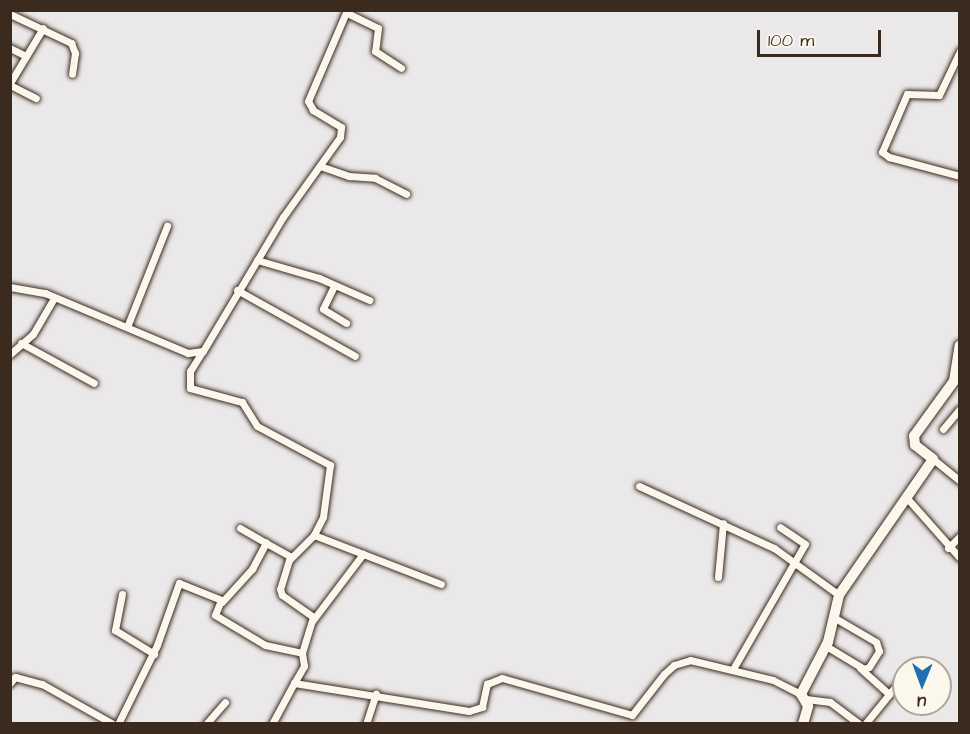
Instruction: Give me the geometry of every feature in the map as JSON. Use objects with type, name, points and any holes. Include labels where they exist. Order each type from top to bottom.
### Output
[{"type":"street","points":[[313,620],[310,612],[280,593],[291,556],[314,535],[327,507],[329,463],[257,426],[242,402],[190,388],[190,371],[237,290],[320,166],[341,130],[310,107],[308,101],[347,12],[378,28],[375,51],[401,68]]},
{"type":"street","points":[[10,14],[43,28],[74,48],[72,74]]},
{"type":"street","points":[[36,98],[10,84],[43,28]]},
{"type":"street","points":[[10,48],[27,56]]},
{"type":"street","points":[[960,51],[939,95],[907,94],[882,152],[889,157],[960,176]]},
{"type":"street","points":[[320,166],[348,176],[375,178],[406,194]]},
{"type":"street","points":[[127,327],[167,226]]},
{"type":"street","points":[[257,260],[369,300]]},
{"type":"street","points":[[334,286],[323,309],[346,323]]},
{"type":"street","points":[[10,287],[54,298],[188,353],[203,351]]},
{"type":"street","points":[[237,290],[355,356]]},
{"type":"street","points":[[10,354],[33,334],[54,298]]},
{"type":"street","points":[[21,343],[94,383]]},
{"type":"street","points":[[960,345],[954,381],[914,436],[915,445],[960,481]]},
{"type":"street","points":[[943,429],[960,409]]},
{"type":"street","points":[[803,723],[807,712],[803,697],[826,646],[835,618],[839,595],[933,459]]},
{"type":"street","points":[[639,486],[723,523],[794,561],[839,595]]},
{"type":"street","points":[[906,496],[948,548],[960,558]]},
{"type":"street","points":[[718,578],[723,523]]},
{"type":"street","points":[[733,669],[805,543],[780,527]]},
{"type":"street","points":[[240,528],[291,556]]},
{"type":"street","points":[[314,535],[441,584]]},
{"type":"street","points":[[948,548],[960,536]]},
{"type":"street","points":[[266,543],[252,569],[214,610],[217,617],[268,647],[302,653]]},
{"type":"street","points":[[272,723],[304,666],[302,653],[313,620],[363,554]]},
{"type":"street","points":[[118,723],[154,654],[177,584],[185,584],[222,602]]},
{"type":"street","points":[[122,594],[116,630],[154,654]]},
{"type":"street","points":[[835,618],[878,645],[876,658],[869,667],[860,668]]},
{"type":"street","points":[[826,646],[860,668],[889,694]]},
{"type":"street","points":[[294,683],[474,711],[483,705],[490,682],[506,678],[632,715],[674,665],[697,660],[733,669],[803,697],[830,702],[859,723]]},
{"type":"street","points":[[12,679],[42,684],[113,723]]},
{"type":"street","points":[[865,723],[892,691]]},
{"type":"street","points":[[366,723],[376,694]]},
{"type":"street","points":[[206,723],[225,702]]}]
